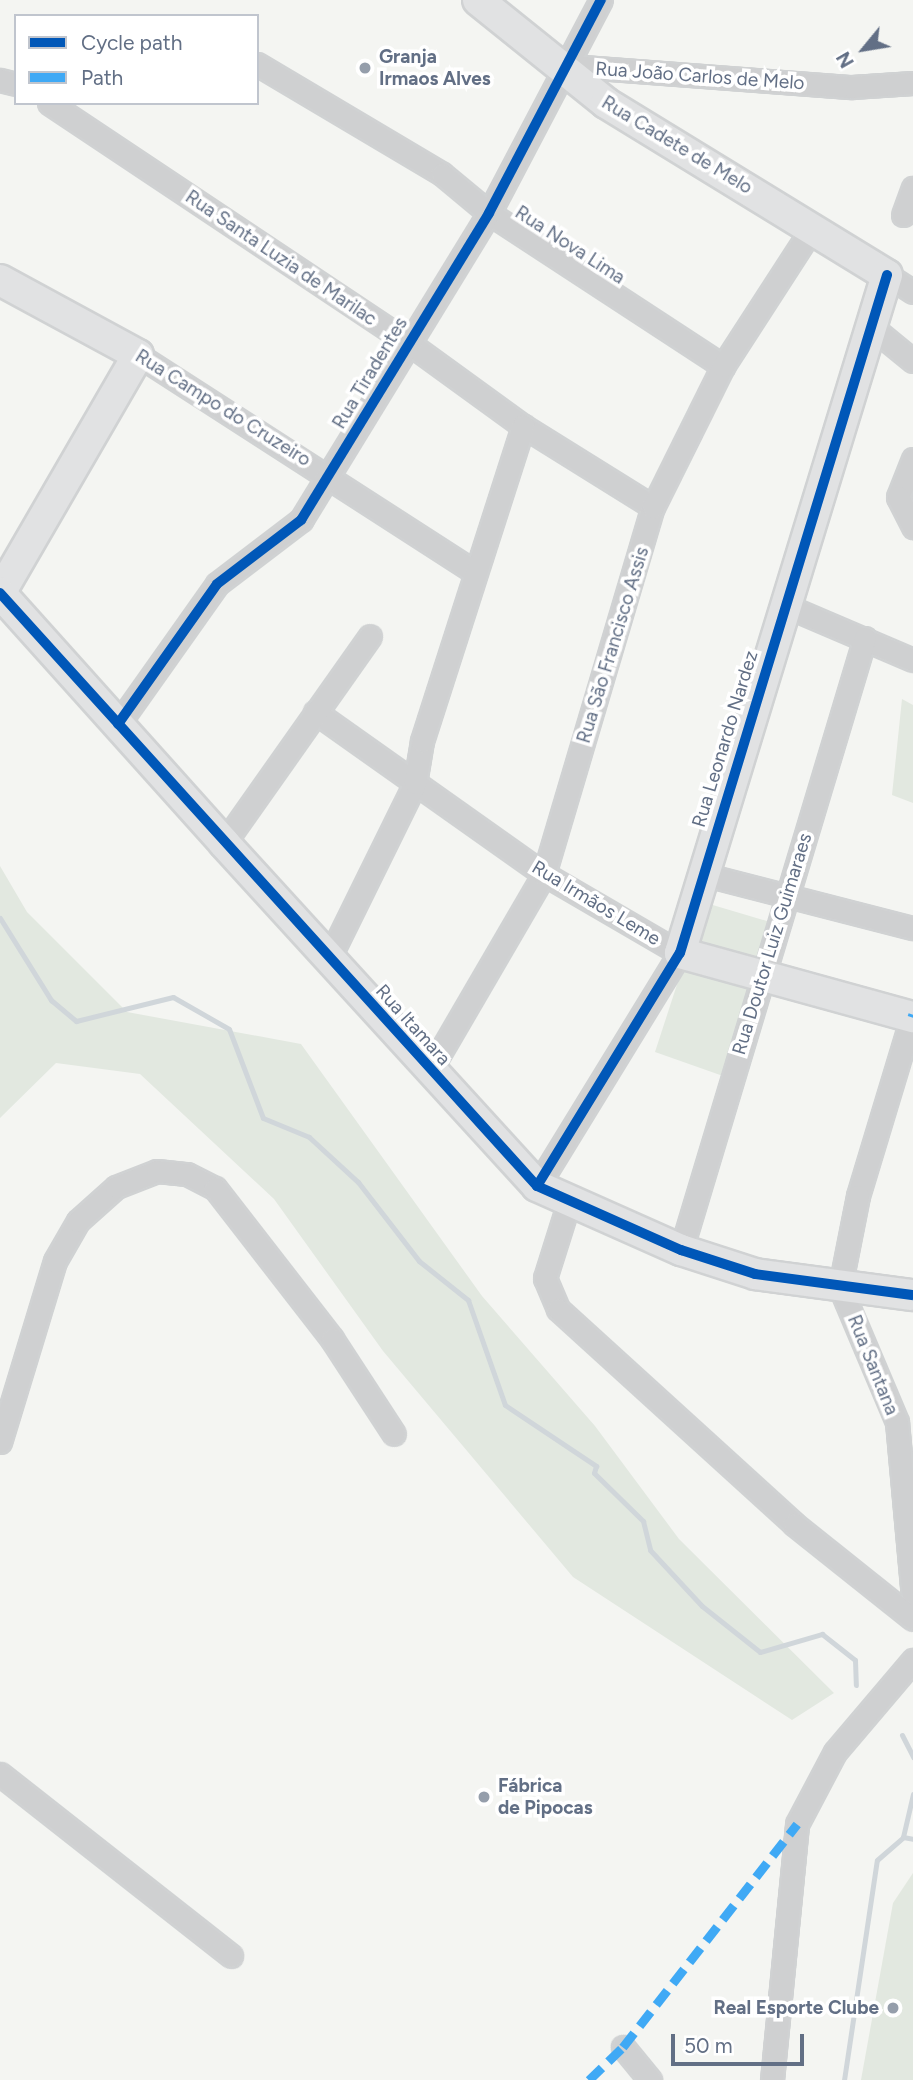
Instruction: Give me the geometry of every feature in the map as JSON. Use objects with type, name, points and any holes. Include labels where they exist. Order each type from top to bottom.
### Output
[{"type":"street","name":"Rua Cadete de Melo","points":[[478,0],[568,70],[887,275]]},
{"type":"street","name":"Rua Tiradentes","points":[[118,724],[217,584],[290,531],[410,344],[489,213],[568,70],[601,0]]},
{"type":"street","name":"Rua Nova Lima","points":[[259,65],[442,174],[489,213],[723,366]]},
{"type":"street","name":"Rua João Carlos de Melo","points":[[568,70],[852,88],[913,83]]},
{"type":"street","name":"Rua Santa Luzia de Marilac","points":[[52,105],[410,344],[523,426],[653,507]]},
{"type":"street","points":[[903,215],[913,188]]},
{"type":"street","name":"Rua São Francisco Assis","points":[[430,1070],[544,874],[653,507],[723,366],[813,227]]},
{"type":"street","points":[[887,275],[913,292]]},
{"type":"street","name":"Rua Leonardo Nardez","points":[[537,1186],[680,953],[869,325],[887,275]]},
{"type":"street","name":"Rua Campo do Cruzeiro","points":[[0,280],[138,355],[328,474],[475,572]]},
{"type":"street","points":[[869,325],[913,361]]},
{"type":"street","points":[[0,593],[138,355]]},
{"type":"street","points":[[329,958],[415,783],[422,741],[523,426]]},
{"type":"street","points":[[913,459],[898,497],[913,527]]},
{"type":"street","name":"Rua Itamara","points":[[0,593],[537,1186],[681,1250],[755,1275],[913,1295]]},
{"type":"street","points":[[784,605],[913,660]]},
{"type":"street","points":[[224,843],[370,636]]},
{"type":"street","name":"Rua Doutor Luiz Guimaraes","points":[[681,1250],[865,638]]},
{"type":"street","name":"Rua Irmãos Leme","points":[[315,712],[544,874],[680,953],[763,978],[913,1017]]},
{"type":"street","points":[[702,874],[913,929]]},
{"type":"street","points":[[840,1287],[859,1196],[913,1017]]},
{"type":"street","points":[[0,1442],[55,1261],[78,1220],[116,1187],[157,1171],[187,1174],[215,1188],[332,1339],[394,1434]]},
{"type":"street","points":[[569,1202],[545,1278],[558,1309],[794,1524],[913,1619]]},
{"type":"street","name":"Rua Santana","points":[[840,1287],[897,1422],[913,1597]]},
{"type":"street","points":[[772,2080],[797,1824],[835,1752],[913,1660]]},
{"type":"street","points":[[0,1774],[89,1847],[231,1956]]},
{"type":"street","points":[[623,2047],[650,2080]]},
{"type":"shaded area","points":[[902,699],[913,705],[913,803],[892,795]]},
{"type":"shaded area","points":[[0,866],[27,912],[127,1012],[301,1044],[482,1296],[595,1426],[679,1539],[834,1693],[792,1720],[573,1577],[383,1351],[274,1199],[140,1074],[56,1063],[0,1118]]},
{"type":"shaded area","points":[[706,903],[777,924],[761,963],[694,938]]},
{"type":"shaded area","points":[[684,963],[749,985],[723,1076],[655,1052]]},
{"type":"shaded area","name":"Real Esporte Clube","points":[[913,1873],[913,2080],[861,2080],[893,1903]]},
{"type":"waterway","points":[[0,918],[51,1000],[76,1021],[173,997],[229,1029],[263,1118],[309,1137],[358,1182],[419,1261],[468,1300],[505,1405],[596,1466],[594,1473],[643,1521],[650,1550],[702,1606],[760,1652],[822,1634],[855,1660],[856,1685]]},
{"type":"waterway","points":[[902,1735],[913,1757]]},
{"type":"waterway","points":[[903,1837],[913,1794]]},
{"type":"waterway","points":[[844,2080],[877,1860],[903,1837],[913,1839]]},
{"type":"marked path","points":[[589,2080],[623,2047],[797,1824]]},
{"type":"cycle path","points":[[118,724],[217,584],[301,520],[489,213],[601,0]]},
{"type":"cycle path","points":[[537,1186],[680,953],[887,275]]},
{"type":"cycle path","points":[[0,593],[537,1186],[681,1250],[755,1274],[913,1295]]},
{"type":"place","name":"Granja Irmaos Alves","points":[[365,68]]},
{"type":"place","name":"Fábrica de Pipocas","points":[[484,1797]]},
{"type":"place","name":"Real Esporte Clube","points":[[893,2008]]}]
